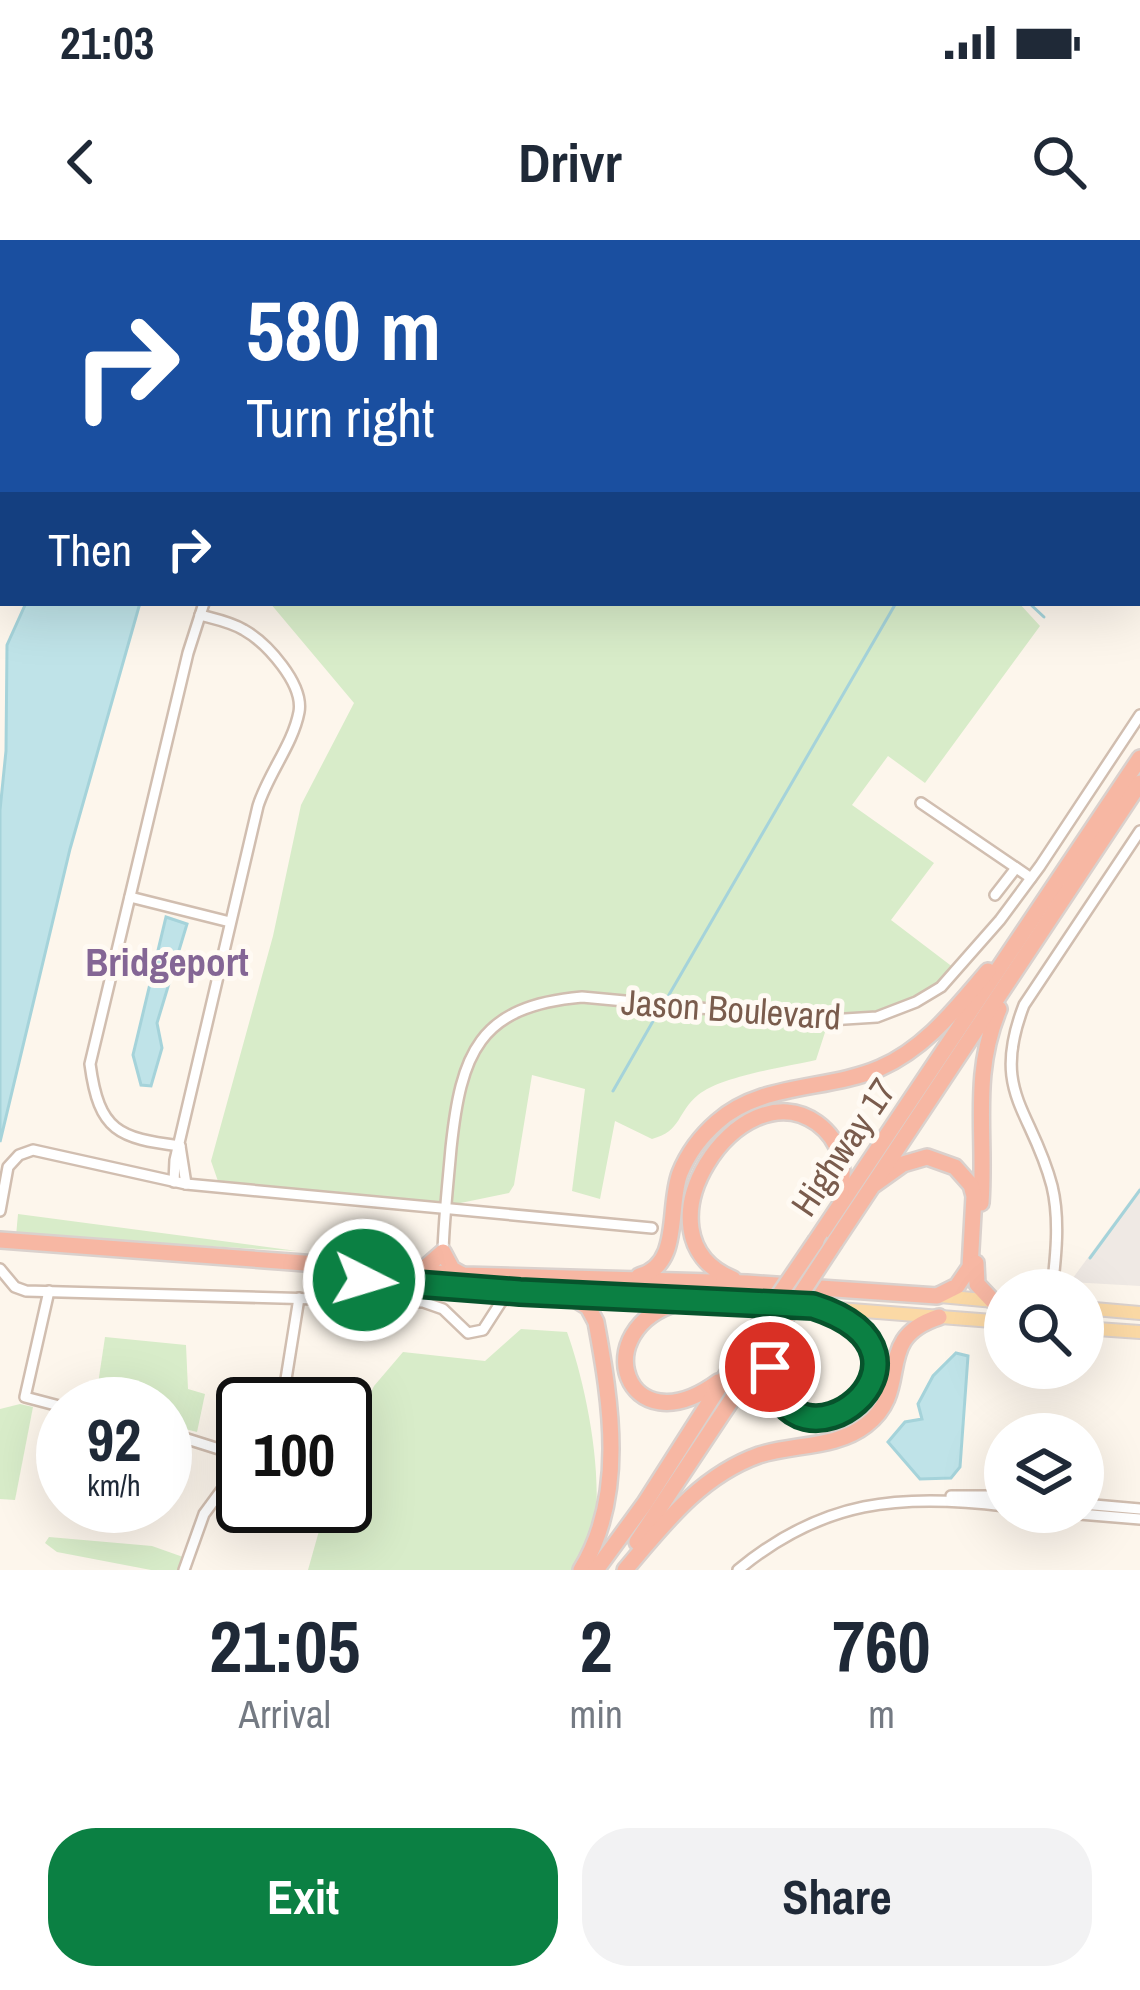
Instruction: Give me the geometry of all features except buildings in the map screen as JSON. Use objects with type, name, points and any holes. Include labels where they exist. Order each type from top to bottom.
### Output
[{"type":"highway","name":"Highway 17","points":[[600,1566],[1140,758]]},
{"type":"highway","name":"Highway 17","points":[[622,1570],[1140,783]]},
{"type":"highway","points":[[621,1279],[659,1266],[667,1252],[680,1174],[693,1148],[731,1110],[766,1095],[843,1081],[905,1055],[945,1021],[1026,929]]},
{"type":"highway","points":[[984,1294],[975,1275],[983,1155],[980,1076],[986,1040],[1014,973]]},
{"type":"highway","points":[[747,1283],[714,1269],[701,1255],[691,1228],[689,1211],[700,1175],[728,1137],[763,1115],[788,1112],[811,1118],[836,1141],[842,1156],[839,1206]]},
{"type":"highway","points":[[0,1244],[466,1282],[621,1279],[938,1296],[958,1286],[970,1268],[971,1185],[955,1167],[927,1157],[903,1164],[875,1184]]},
{"type":"highway","points":[[32,1247],[420,1272],[520,1292],[813,1306],[840,1315],[869,1346],[874,1360],[872,1383],[857,1405],[826,1418],[788,1406],[776,1389],[770,1367],[778,1329]]},
{"type":"highway","points":[[420,1272],[443,1252],[466,1282]]},
{"type":"highway","points":[[568,1294],[588,1307],[596,1322],[612,1463],[602,1528],[581,1570]]},
{"type":"highway","points":[[688,1300],[658,1311],[637,1328],[626,1352],[629,1379],[651,1400],[673,1404],[697,1397],[725,1377]]},
{"type":"highway","points":[[622,1570],[687,1498],[723,1472],[757,1456],[844,1437],[867,1424],[886,1404],[903,1336],[939,1317]]},
{"type":"main road","points":[[938,1296],[984,1300]]},
{"type":"main road","points":[[813,1306],[984,1320]]},
{"type":"main road","points":[[1104,1310],[1140,1313]]},
{"type":"main road","points":[[1104,1329],[1140,1329]]},
{"type":"street","points":[[174,1182],[266,781],[296,722],[300,702],[295,685],[254,637],[202,609],[93,1044],[92,1078],[117,1132],[135,1140],[180,1146]]},
{"type":"street","name":"Jason Boulevard","points":[[443,1252],[458,1087],[471,1052],[515,1012],[550,1000],[582,997],[829,1020],[877,1017],[916,1002],[941,987],[1031,878],[1140,716]]},
{"type":"street","points":[[921,803],[1031,878]]},
{"type":"street","points":[[1053,1269],[1056,1210],[1046,1168],[1012,1091],[1014,1031],[1024,1005],[1140,832]]},
{"type":"street","points":[[994,896],[1016,868]]},
{"type":"street","points":[[130,898],[230,922]]},
{"type":"street","points":[[180,1146],[186,1184]]},
{"type":"street","points":[[0,1210],[8,1167],[19,1155],[33,1150],[186,1184],[652,1228]]},
{"type":"street","points":[[0,1269],[15,1287],[49,1291],[435,1304],[468,1333],[483,1330],[501,1302],[520,1292]]},
{"type":"street","points":[[466,1282],[489,1304],[492,1319]]},
{"type":"street","points":[[36,1400],[25,1397],[49,1291]]},
{"type":"street","points":[[286,1377],[299,1298]]},
{"type":"street","points":[[738,1570],[773,1545],[825,1519],[882,1501],[984,1496]]},
{"type":"street","points":[[934,1497],[984,1503]]},
{"type":"street","points":[[184,1570],[204,1514],[216,1498]]},
{"type":"street","points":[[1104,1506],[1140,1509]]},
{"type":"street","points":[[1104,1516],[1140,1519]]},
{"type":"shaded area","points":[[1140,1187],[1140,1286],[1104,1284],[1104,1269],[1080,1269]]},
{"type":"green space","points":[[273,606],[1022,606],[1040,626],[925,783],[888,756],[852,805],[934,863],[891,920],[958,971],[930,993],[898,1007],[829,1020],[816,1060],[708,1088],[662,1136],[652,1139],[615,1121],[600,1199],[572,1191],[585,1089],[532,1075],[509,1193],[446,1206],[220,1187],[211,1161],[273,936],[301,805],[354,703]]},
{"type":"green space","points":[[18,1214],[297,1251],[16,1236]]},
{"type":"green space","points":[[521,1329],[567,1332],[583,1386],[597,1486],[591,1546],[581,1570],[308,1570],[318,1533],[372,1533],[374,1386],[403,1352],[485,1361]]},
{"type":"green space","points":[[105,1337],[186,1345],[187,1377],[99,1377]]},
{"type":"green space","points":[[192,1390],[205,1394],[197,1432],[192,1431]]},
{"type":"green space","points":[[20,1404],[33,1407],[15,1500],[0,1499],[0,1409]]},
{"type":"green space","points":[[49,1537],[152,1546],[183,1557],[179,1570],[151,1570],[57,1552],[45,1543]]},
{"type":"water","points":[[25,606],[139,606],[70,849],[0,1142],[0,810],[7,645]]},
{"type":"water","points":[[166,917],[187,924],[157,1023],[162,1048],[151,1086],[141,1085],[133,1055]]},
{"type":"water","points":[[956,1353],[968,1356],[960,1467],[951,1478],[920,1479],[888,1442],[905,1422],[922,1419],[918,1404],[933,1376]]},
{"type":"waterway","points":[[666,1000],[894,606]]},
{"type":"waterway","points":[[1032,606],[1044,617]]},
{"type":"waterway","points":[[613,1091],[660,1009]]},
{"type":"waterway","points":[[1090,1258],[1140,1190]]},
{"type":"district","name":"Bridgeport","points":[[167,962]]},
{"type":"route","points":[[364,1280],[813,1306],[840,1315],[858,1329],[874,1360],[866,1395],[857,1405],[826,1418],[814,1418],[788,1406],[776,1389],[770,1367]]}]
